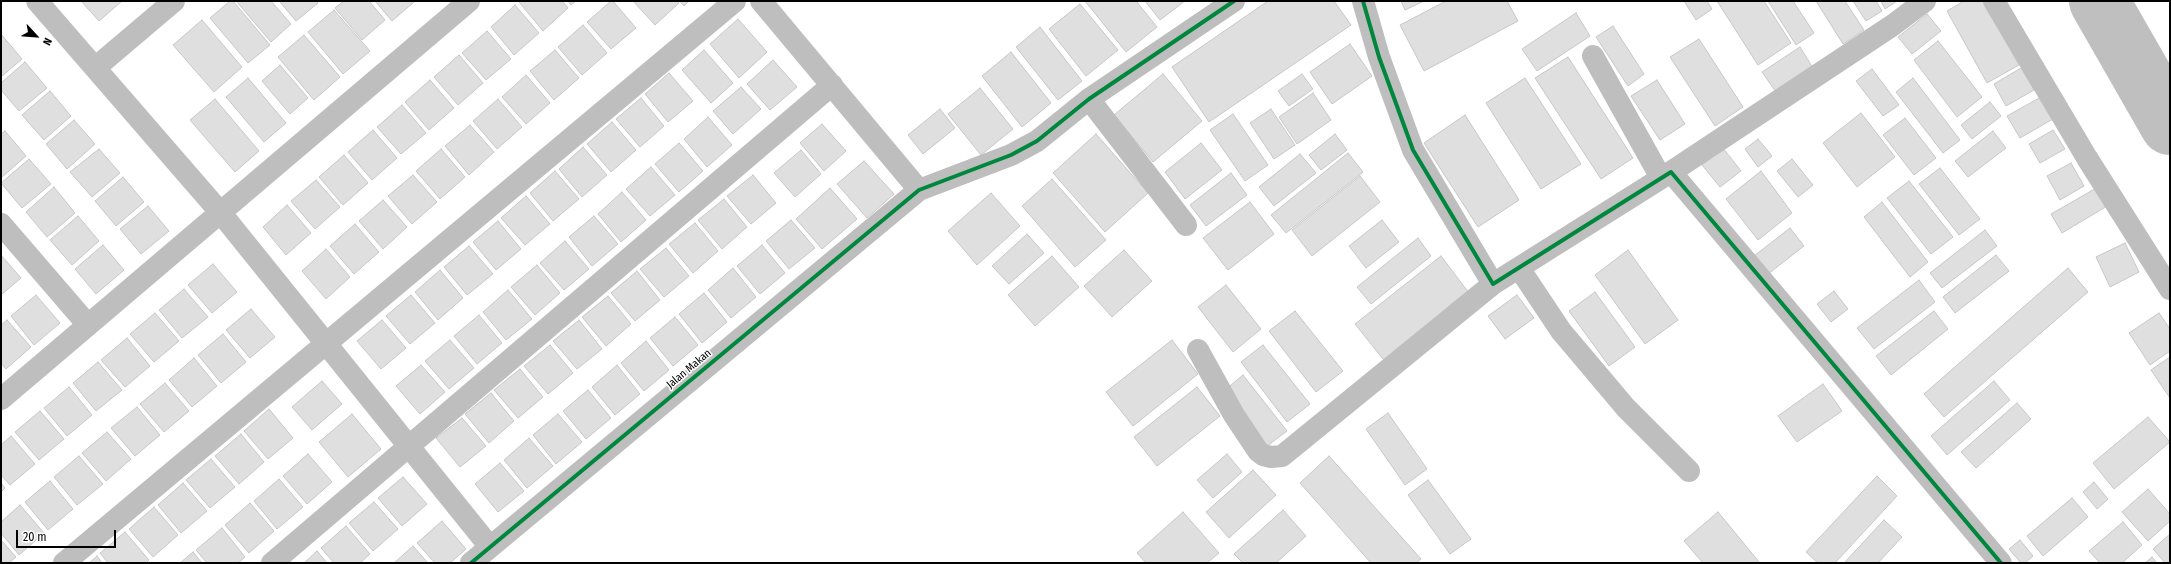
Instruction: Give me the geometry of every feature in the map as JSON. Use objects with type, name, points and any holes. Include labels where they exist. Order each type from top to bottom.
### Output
[{"type":"street","points":[[37,1],[220,212],[490,547]]},
{"type":"street","points":[[95,68],[174,1]]},
{"type":"street","points":[[1,400],[469,1]]},
{"type":"street","points":[[64,563],[735,1]]},
{"type":"street","points":[[761,1],[919,190]]},
{"type":"street","name":"Jalan Makan","points":[[471,563],[919,190],[1024,148],[1037,141],[1089,99],[1234,1]]},
{"type":"street","points":[[1363,1],[1379,57],[1413,150],[1493,284]]},
{"type":"street","points":[[1198,350],[1234,415],[1258,451],[1263,456],[1282,456],[1493,284],[1666,175],[1886,29],[1925,1]]},
{"type":"street","points":[[1994,1],[2087,158],[2170,289]]},
{"type":"street","points":[[1593,56],[1666,175],[2001,563]]},
{"type":"street","points":[[272,563],[832,85]]},
{"type":"street","points":[[1089,99],[1186,225]]},
{"type":"street","points":[[1,224],[88,325]]},
{"type":"street","points":[[1519,268],[1566,337],[1626,408],[1689,471]]},
{"type":"building","points":[[81,1],[122,1],[99,21]]},
{"type":"building","points":[[230,1],[233,1],[270,45],[248,63],[210,18]]},
{"type":"building","points":[[236,1],[271,1],[291,24],[271,42]]},
{"type":"building","points":[[279,1],[316,1],[318,3],[296,21]]},
{"type":"building","points":[[344,1],[369,1],[385,20],[362,40],[335,8]]},
{"type":"building","points":[[375,1],[412,1],[414,2],[392,21]]},
{"type":"building","points":[[562,1],[568,8],[543,31],[519,2]]},
{"type":"building","points":[[568,1],[576,1],[571,5]]},
{"type":"building","points":[[611,1],[613,1],[636,28],[611,49],[587,22]]},
{"type":"building","points":[[633,1],[677,1],[679,3],[655,25]]},
{"type":"building","points":[[680,1],[689,1],[684,6]]},
{"type":"building","points":[[1085,1],[1136,1],[1157,27],[1126,52]]},
{"type":"building","points":[[1145,1],[1185,1],[1160,20]]},
{"type":"building","points":[[1268,1],[1334,1],[1351,25],[1209,122],[1172,67]]},
{"type":"building","points":[[1401,1],[1424,1],[1405,10]]},
{"type":"building","points":[[1446,1],[1507,1],[1518,21],[1424,71],[1400,25]]},
{"type":"building","points":[[1684,1],[1707,1],[1712,9],[1696,20]]},
{"type":"building","points":[[1717,1],[1764,1],[1791,43],[1758,65]]},
{"type":"building","points":[[1768,1],[1793,1],[1814,33],[1796,45]]},
{"type":"building","points":[[1816,1],[1845,1],[1864,30],[1843,44]]},
{"type":"building","points":[[1853,1],[1876,1],[1882,11],[1866,21]]},
{"type":"building","points":[[1881,1],[1897,1],[1885,9]]},
{"type":"building","points":[[1964,1],[1983,1],[2019,65],[1987,83],[1947,11]]},
{"type":"building","points":[[1080,4],[1118,50],[1086,76],[1049,29]]},
{"type":"building","points":[[515,5],[539,33],[514,55],[491,27]]},
{"type":"building","points":[[334,10],[370,51],[343,74],[308,32]]},
{"type":"building","points":[[1576,13],[1590,36],[1537,71],[1522,49]]},
{"type":"building","points":[[1927,14],[1941,31],[1912,54],[1898,37]]},
{"type":"building","points":[[738,19],[767,52],[739,78],[710,44]]},
{"type":"building","points":[[202,20],[242,67],[214,92],[173,45]]},
{"type":"building","points":[[583,25],[607,53],[582,75],[558,47]]},
{"type":"building","points":[[1613,26],[1644,74],[1628,86],[1596,37]]},
{"type":"building","points":[[1040,27],[1082,81],[1058,100],[1016,47]]},
{"type":"building","points":[[487,31],[511,59],[486,80],[462,53]]},
{"type":"building","points":[[1,34],[22,59],[1,77]]},
{"type":"building","points":[[304,35],[340,77],[314,100],[278,57]]},
{"type":"building","points":[[1699,39],[1743,107],[1715,126],[1670,57]]},
{"type":"building","points":[[1938,41],[1982,97],[1957,117],[1914,60]]},
{"type":"building","points":[[1350,44],[1372,76],[1332,104],[1310,72]]},
{"type":"building","points":[[1800,47],[1813,68],[1776,92],[1762,72]]},
{"type":"building","points":[[555,50],[579,78],[554,100],[530,71]]},
{"type":"building","points":[[704,50],[733,83],[711,103],[682,70]]},
{"type":"building","points":[[1011,52],[1051,103],[1022,127],[982,76]]},
{"type":"building","points":[[459,55],[483,83],[458,105],[434,77]]},
{"type":"building","points":[[1568,57],[1633,158],[1601,179],[1535,78]]},
{"type":"building","points":[[773,60],[797,87],[770,110],[747,84]]},
{"type":"building","points":[[25,62],[47,88],[19,111],[1,90],[1,83]]},
{"type":"building","points":[[280,65],[308,98],[290,114],[262,81]]},
{"type":"building","points":[[2021,68],[2034,90],[2006,106],[1994,84]]},
{"type":"building","points":[[1872,69],[1899,105],[1883,116],[1856,81]]},
{"type":"building","points":[[669,73],[693,101],[668,122],[645,94]]},
{"type":"building","points":[[1163,74],[1202,121],[1153,162],[1114,115]]},
{"type":"building","points":[[1302,74],[1313,89],[1289,106],[1278,91]]},
{"type":"building","points":[[526,75],[550,103],[526,124],[502,97]]},
{"type":"building","points":[[248,78],[286,123],[264,142],[226,97]]},
{"type":"building","points":[[1525,78],[1581,164],[1541,189],[1486,103]]},
{"type":"building","points":[[1913,78],[1960,140],[1943,153],[1896,92]]},
{"type":"building","points":[[430,80],[454,108],[429,130],[405,102]]},
{"type":"building","points":[[1657,80],[1685,124],[1660,140],[1631,96]]},
{"type":"building","points":[[741,87],[761,109],[733,134],[713,111]]},
{"type":"building","points":[[980,88],[1013,129],[981,155],[948,114]]},
{"type":"building","points":[[50,91],[71,116],[44,140],[22,115]]},
{"type":"building","points":[[1313,93],[1331,120],[1297,144],[1279,117]]},
{"type":"building","points":[[2041,97],[2053,119],[2020,138],[2007,116]]},
{"type":"building","points":[[641,98],[664,126],[640,147],[616,119]]},
{"type":"building","points":[[215,99],[259,151],[235,172],[190,120]]},
{"type":"building","points":[[498,99],[522,127],[497,149],[473,121]]},
{"type":"building","points":[[1990,102],[2001,116],[1972,139],[1961,125]]},
{"type":"building","points":[[402,105],[426,133],[401,154],[377,127]]},
{"type":"building","points":[[940,109],[955,128],[923,154],[908,135]]},
{"type":"building","points":[[1271,109],[1295,145],[1274,159],[1250,123]]},
{"type":"building","points":[[1861,113],[1895,157],[1857,187],[1823,143]]},
{"type":"building","points":[[1233,114],[1268,165],[1245,181],[1210,130]]},
{"type":"building","points":[[1465,115],[1519,200],[1478,227],[1424,143]]},
{"type":"building","points":[[708,117],[732,145],[707,167],[684,139]]},
{"type":"building","points":[[1905,118],[1936,158],[1914,175],[1883,135]]},
{"type":"building","points":[[74,120],[95,144],[67,169],[46,144]]},
{"type":"building","points":[[612,122],[636,150],[611,172],[587,144]]},
{"type":"building","points":[[822,124],[846,151],[824,171],[800,143]]},
{"type":"building","points":[[470,125],[494,152],[469,175],[445,146]]},
{"type":"building","points":[[373,130],[397,158],[372,180],[348,152]]},
{"type":"building","points":[[2053,130],[2065,149],[2040,163],[2029,144]]},
{"type":"building","points":[[5,131],[26,156],[1,178],[1,134]]},
{"type":"building","points":[[1993,131],[2006,148],[1968,177],[1955,161]]},
{"type":"building","points":[[1096,134],[1148,193],[1105,232],[1053,173]]},
{"type":"building","points":[[1335,134],[1347,150],[1321,170],[1309,155]]},
{"type":"building","points":[[1758,139],[1772,156],[1758,167],[1745,149]]},
{"type":"building","points":[[679,143],[703,171],[679,192],[655,164]]},
{"type":"building","points":[[1201,143],[1222,170],[1185,199],[1165,172]]},
{"type":"building","points":[[583,147],[607,175],[582,197],[559,169]]},
{"type":"building","points":[[1723,148],[1741,171],[1720,187],[1702,165]]},
{"type":"building","points":[[99,149],[120,173],[92,197],[70,172]]},
{"type":"building","points":[[441,149],[465,177],[440,199],[416,171]]},
{"type":"building","points":[[801,150],[821,174],[795,197],[774,173]]},
{"type":"building","points":[[1348,153],[1363,172],[1286,233],[1271,215]]},
{"type":"building","points":[[1300,154],[1316,173],[1274,206],[1259,187]]},
{"type":"building","points":[[344,155],[368,183],[343,205],[319,177]]},
{"type":"building","points":[[29,159],[51,184],[22,208],[1,183]]},
{"type":"building","points":[[1792,159],[1813,185],[1798,197],[1777,171]]},
{"type":"building","points":[[864,161],[894,194],[867,218],[837,184]]},
{"type":"building","points":[[2071,163],[2084,186],[2060,200],[2047,176]]},
{"type":"building","points":[[651,167],[675,195],[650,216],[626,189]]},
{"type":"building","points":[[1940,168],[1980,219],[1959,235],[1919,184]]},
{"type":"building","points":[[555,171],[579,199],[553,221],[530,193]]},
{"type":"building","points":[[1761,171],[1792,213],[1758,240],[1726,199]]},
{"type":"building","points":[[1231,173],[1247,195],[1206,226],[1190,205]]},
{"type":"building","points":[[413,175],[437,202],[412,224],[388,196]]},
{"type":"building","points":[[753,175],[776,203],[751,224],[727,196]]},
{"type":"building","points":[[1360,176],[1380,202],[1312,256],[1292,230]]},
{"type":"building","points":[[123,177],[144,202],[116,226],[95,201]]},
{"type":"building","points":[[1052,179],[1106,240],[1075,267],[1022,206]]},
{"type":"building","points":[[316,180],[340,207],[315,229],[291,201]]},
{"type":"building","points":[[1909,181],[1953,237],[1931,254],[1887,198]]},
{"type":"building","points":[[54,187],[75,213],[47,237],[26,212]]},
{"type":"building","points":[[2098,187],[2109,205],[2062,233],[2051,214]]},
{"type":"building","points":[[830,188],[857,219],[822,249],[796,219]]},
{"type":"building","points":[[622,192],[646,220],[621,242],[598,214]]},
{"type":"building","points":[[991,193],[1020,226],[977,265],[948,231]]},
{"type":"building","points":[[526,196],[550,224],[525,245],[501,218]]},
{"type":"building","points":[[724,199],[747,227],[722,249],[698,220]]},
{"type":"building","points":[[383,200],[407,227],[383,249],[359,221]]},
{"type":"building","points":[[1250,202],[1274,234],[1228,270],[1203,238]]},
{"type":"building","points":[[1882,202],[1928,262],[1910,277],[1864,217]]},
{"type":"building","points":[[287,205],[311,233],[286,255],[263,227]]},
{"type":"building","points":[[148,206],[169,231],[141,254],[120,229]]},
{"type":"building","points":[[78,216],[99,241],[72,265],[50,240]]},
{"type":"building","points":[[594,216],[618,244],[592,266],[569,237]]},
{"type":"building","points":[[791,220],[815,248],[789,269],[766,241]]},
{"type":"building","points":[[1382,220],[1399,242],[1366,268],[1349,246]]},
{"type":"building","points":[[498,221],[521,249],[496,270],[473,242]]},
{"type":"building","points":[[695,223],[718,251],[693,273],[669,244]]},
{"type":"building","points":[[355,224],[379,252],[354,274],[330,246]]},
{"type":"building","points":[[1790,228],[1804,246],[1768,274],[1754,256]]},
{"type":"building","points":[[1985,230],[1997,246],[1942,288],[1930,273]]},
{"type":"building","points":[[1027,234],[1044,253],[1009,284],[992,266]]},
{"type":"building","points":[[1418,238],[1431,256],[1371,304],[1357,287]]},
{"type":"building","points":[[565,241],[589,269],[564,290],[540,263]]},
{"type":"building","points":[[2125,243],[2139,272],[2110,287],[2096,257]]},
{"type":"building","points":[[103,245],[124,270],[96,294],[75,269]]},
{"type":"building","points":[[762,245],[785,273],[760,294],[737,266]]},
{"type":"building","points":[[469,246],[493,274],[467,295],[444,267]]},
{"type":"building","points":[[666,248],[689,276],[664,297],[640,269]]},
{"type":"building","points":[[326,249],[350,277],[326,299],[302,271]]},
{"type":"building","points":[[1124,250],[1152,281],[1112,317],[1084,286]]},
{"type":"building","points":[[1628,250],[1678,320],[1645,344],[1595,275]]},
{"type":"building","points":[[1,255],[21,278],[1,295]]},
{"type":"building","points":[[1996,255],[2009,271],[1955,313],[1943,297]]},
{"type":"building","points":[[1052,256],[1079,287],[1035,326],[1008,295]]},
{"type":"building","points":[[1441,256],[1472,297],[1387,364],[1355,324]]},
{"type":"building","points":[[213,264],[237,292],[212,313],[188,285]]},
{"type":"building","points":[[537,265],[560,293],[535,315],[511,287]]},
{"type":"building","points":[[733,268],[756,297],[731,318],[708,290]]},
{"type":"building","points":[[2068,268],[2088,292],[1944,417],[1924,394]]},
{"type":"building","points":[[440,270],[463,298],[438,320],[415,292]]},
{"type":"building","points":[[637,271],[660,300],[635,321],[611,293]]},
{"type":"building","points":[[1919,280],[1935,302],[1874,349],[1857,328]]},
{"type":"building","points":[[1226,285],[1261,329],[1233,352],[1198,307]]},
{"type":"building","points":[[184,289],[208,317],[182,338],[159,310]]},
{"type":"building","points":[[508,290],[532,319],[506,340],[483,312]]},
{"type":"building","points":[[1834,291],[1848,309],[1831,322],[1817,304]]},
{"type":"building","points":[[1595,292],[1635,347],[1609,366],[1569,311]]},
{"type":"building","points":[[704,293],[727,322],[702,343],[679,314]]},
{"type":"building","points":[[36,295],[60,323],[34,345],[11,316]]},
{"type":"building","points":[[411,295],[435,323],[410,344],[386,316]]},
{"type":"building","points":[[1517,295],[1534,318],[1505,339],[1488,316]]},
{"type":"building","points":[[608,296],[631,324],[606,346],[582,317]]},
{"type":"building","points":[[251,309],[275,337],[250,358],[226,330]]},
{"type":"building","points":[[1295,311],[1343,371],[1316,392],[1269,331]]},
{"type":"building","points":[[1934,311],[1948,329],[1891,375],[1876,356]]},
{"type":"building","points":[[155,313],[179,341],[154,362],[130,334]]},
{"type":"building","points":[[2159,313],[2170,329],[2170,351],[2150,365],[2129,333]]},
{"type":"building","points":[[479,315],[502,343],[477,364],[454,336]]},
{"type":"building","points":[[675,317],[698,345],[673,366],[650,338]]},
{"type":"building","points":[[7,320],[31,347],[6,369],[1,363],[1,325]]},
{"type":"building","points":[[382,320],[406,348],[381,369],[357,341]]},
{"type":"building","points":[[579,320],[602,349],[577,369],[553,341]]},
{"type":"building","points":[[223,334],[246,362],[221,383],[198,355]]},
{"type":"building","points":[[127,338],[150,366],[125,387],[101,360]]},
{"type":"building","points":[[450,340],[474,368],[449,389],[425,361]]},
{"type":"building","points":[[1172,340],[1198,374],[1133,426],[1106,392]]},
{"type":"building","points":[[646,341],[669,370],[644,391],[621,363]]},
{"type":"building","points":[[550,345],[573,373],[548,394],[524,366]]},
{"type":"building","points":[[1263,345],[1310,404],[1287,422],[1241,362]]},
{"type":"building","points":[[2170,357],[2170,398],[2151,370]]},
{"type":"building","points":[[194,358],[217,386],[192,407],[169,380]]},
{"type":"building","points":[[98,362],[122,390],[96,411],[73,383]]},
{"type":"building","points":[[421,365],[445,392],[420,414],[396,386]]},
{"type":"building","points":[[617,365],[640,394],[615,415],[592,387]]},
{"type":"building","points":[[520,369],[543,397],[518,418],[494,390]]},
{"type":"building","points":[[1243,375],[1287,431],[1267,446],[1224,391]]},
{"type":"building","points":[[322,381],[342,404],[312,430],[292,407]]},
{"type":"building","points":[[1994,381],[2010,400],[1947,455],[1931,436]]},
{"type":"building","points":[[165,383],[189,411],[164,432],[140,404]]},
{"type":"building","points":[[1823,384],[1842,411],[1797,442],[1778,416]]},
{"type":"building","points":[[69,387],[92,415],[67,436],[44,408]]},
{"type":"building","points":[[1197,387],[1220,416],[1157,466],[1134,437]]},
{"type":"building","points":[[588,390],[611,418],[586,439],[563,411]]},
{"type":"building","points":[[491,393],[514,421],[489,443],[465,414]]},
{"type":"building","points":[[2017,403],[2031,419],[1976,468],[1961,452]]},
{"type":"building","points":[[137,407],[160,435],[135,456],[111,428]]},
{"type":"building","points":[[269,409],[293,438],[268,459],[244,431]]},
{"type":"building","points":[[40,411],[64,439],[39,460],[15,432]]},
{"type":"building","points":[[1388,413],[1427,469],[1405,485],[1366,429]]},
{"type":"building","points":[[352,414],[381,449],[348,477],[319,442]]},
{"type":"building","points":[[558,414],[582,442],[556,464],[533,435]]},
{"type":"building","points":[[2148,417],[2170,442],[2114,489],[2093,463]]},
{"type":"building","points":[[462,418],[486,446],[460,467],[436,438]]},
{"type":"building","points":[[107,432],[131,459],[106,481],[82,453]]},
{"type":"building","points":[[241,434],[264,462],[239,484],[215,456]]},
{"type":"building","points":[[11,436],[35,464],[10,485],[1,475],[1,445]]},
{"type":"building","points":[[529,438],[553,466],[527,488],[504,460]]},
{"type":"building","points":[[308,454],[332,482],[307,504],[283,476]]},
{"type":"building","points":[[1227,454],[1242,472],[1213,498],[1197,480]]},
{"type":"building","points":[[79,456],[103,484],[77,505],[54,477]]},
{"type":"building","points":[[1329,456],[1421,559],[1416,563],[1371,563],[1300,483]]},
{"type":"building","points":[[211,459],[235,487],[210,508],[186,480]]},
{"type":"building","points":[[500,463],[524,491],[498,512],[475,484]]},
{"type":"building","points":[[1253,470],[1276,495],[1229,538],[1206,512]]},
{"type":"building","points":[[1877,476],[1897,496],[1835,563],[1818,563],[1806,552]]},
{"type":"building","points":[[403,477],[427,504],[402,526],[378,498]]},
{"type":"building","points":[[279,479],[303,507],[277,529],[254,501]]},
{"type":"building","points":[[1428,480],[1471,539],[1450,554],[1408,495]]},
{"type":"building","points":[[50,481],[73,509],[48,530],[25,502]]},
{"type":"building","points":[[2094,482],[2108,499],[2097,509],[2083,492]]},
{"type":"building","points":[[1,483],[5,488],[1,492]]},
{"type":"building","points":[[183,483],[207,511],[181,533],[158,505]]},
{"type":"building","points":[[2148,489],[2170,514],[2170,521],[2148,541],[2122,512]]},
{"type":"building","points":[[2072,498],[2088,517],[2043,556],[2027,536]]},
{"type":"building","points":[[374,502],[398,529],[373,551],[349,523]]},
{"type":"building","points":[[250,503],[274,531],[249,553],[225,525]]},
{"type":"building","points":[[20,505],[44,533],[19,555],[1,533],[1,522]]},
{"type":"building","points":[[154,507],[178,535],[153,557],[129,529]]},
{"type":"building","points":[[1283,510],[1306,536],[1276,563],[1243,563],[1234,554]]},
{"type":"building","points":[[1183,512],[1219,553],[1207,563],[1146,563],[1137,553]]},
{"type":"building","points":[[1718,512],[1760,563],[1703,563],[1684,541]]},
{"type":"building","points":[[1884,520],[1902,537],[1878,563],[1844,563]]},
{"type":"building","points":[[442,521],[466,549],[450,563],[435,563],[417,543]]},
{"type":"building","points":[[2123,522],[2142,545],[2122,563],[2100,563],[2089,551]]},
{"type":"building","points":[[346,526],[370,554],[360,563],[334,563],[321,548]]},
{"type":"building","points":[[222,528],[245,557],[238,563],[207,563],[196,550]]},
{"type":"building","points":[[125,532],[149,560],[146,563],[108,563],[100,553]]},
{"type":"building","points":[[2170,534],[2170,563],[2165,563],[2153,549]]},
{"type":"building","points":[[1,540],[16,557],[9,563],[1,563]]},
{"type":"building","points":[[2020,540],[2033,556],[2025,563],[2021,563],[2009,549]]},
{"type":"building","points":[[413,546],[428,563],[394,563]]},
{"type":"building","points":[[317,551],[327,563],[304,563]]},
{"type":"building","points":[[193,552],[202,563],[180,563]]},
{"type":"building","points":[[97,556],[102,563],[89,563]]},
{"type":"building","points":[[2152,557],[2157,563],[2145,563]]},
{"type":"waterway","points":[[2099,1],[2170,125]]},
{"type":"cycle path","points":[[471,563],[919,190],[1011,155],[1037,141],[1089,99],[1234,1]]},
{"type":"cycle path","points":[[1363,1],[1379,57],[1413,150],[1493,284],[1671,172],[2001,563]]}]
